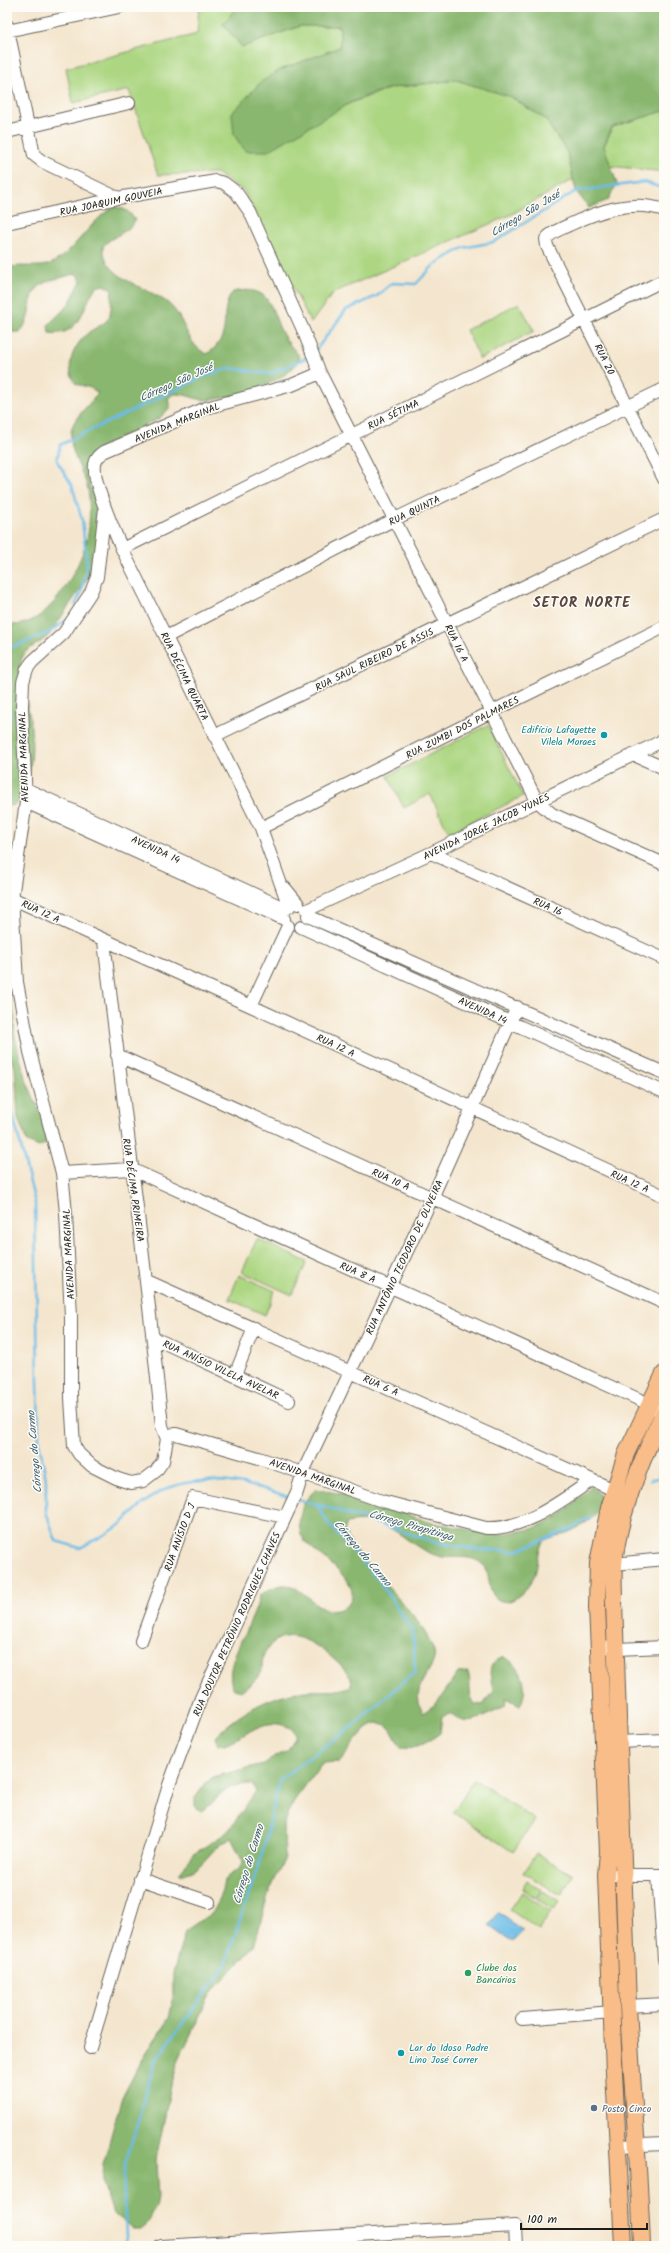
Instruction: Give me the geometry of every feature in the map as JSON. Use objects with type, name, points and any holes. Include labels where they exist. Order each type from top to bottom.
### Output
[{"type":"main road","points":[[624,2246],[614,2072],[606,1875],[608,1852],[599,1646],[598,1562],[614,1490],[626,1454],[664,1374]]},
{"type":"main road","points":[[642,2246],[638,2145],[631,2072],[628,2006],[614,1564],[626,1508],[643,1459],[664,1413]]},
{"type":"main road","points":[[614,2072],[631,2072]]},
{"type":"street","points":[[118,198],[43,162],[32,151],[7,29],[119,7]]},
{"type":"street","points":[[7,132],[27,126],[129,103]]},
{"type":"street","name":"RUA JOAQUIM GOUVEIA","points":[[7,223],[118,198],[216,181]]},
{"type":"street","name":"RUA 16 A","points":[[216,181],[224,183],[243,200],[304,332],[320,374],[352,434],[537,801],[552,814],[664,864]]},
{"type":"street","name":"RUA 20","points":[[664,210],[653,207],[629,206],[608,210],[561,229],[549,235],[546,239],[547,246],[664,479]]},
{"type":"street","name":"RUA SÉTIMA","points":[[122,549],[664,280]]},
{"type":"street","name":"AVENIDA MARGINAL","points":[[95,473],[97,460],[104,452],[206,408],[292,385],[320,374]]},
{"type":"street","name":"RUA QUINTA","points":[[166,637],[395,519],[664,389]]},
{"type":"street","name":"RUA DÉCIMA QUARTA","points":[[95,473],[105,508],[122,549],[261,828],[279,879],[294,913]]},
{"type":"street","name":"AVENIDA MARGINAL","points":[[105,508],[97,577],[92,592],[64,633],[32,662],[27,669],[23,682],[22,707],[26,802],[9,897],[18,990],[30,1052],[62,1173],[66,1213],[70,1309],[71,1398],[74,1446],[79,1454],[92,1466],[118,1479],[131,1483],[143,1481],[156,1471],[163,1461],[167,1439],[170,1435],[176,1434],[303,1472],[382,1501],[472,1525],[501,1529],[515,1526],[562,1500],[592,1480]]},
{"type":"street","name":"RUA SAUL RIBEIRO DE ASSIS","points":[[214,736],[664,519]]},
{"type":"street","name":"RUA ZUMBI DOS PALMARES","points":[[261,828],[664,627]]},
{"type":"street","name":"AVENIDA JORGE JACOB YUNES","points":[[294,913],[432,853],[664,740]]},
{"type":"street","points":[[634,755],[664,768]]},
{"type":"street","name":"AVENIDA 14","points":[[26,789],[294,913],[306,922],[301,927],[664,1092]]},
{"type":"street","name":"AVENIDA 14","points":[[26,802],[517,1007],[664,1073]]},
{"type":"street","name":"RUA 16","points":[[432,853],[664,959]]},
{"type":"street","name":"RUA 12 A","points":[[9,897],[251,1006],[664,1196]]},
{"type":"street","points":[[251,1006],[294,913]]},
{"type":"street","name":"RUA DÉCIMA PRIMEIRA","points":[[104,941],[131,1169],[154,1338],[162,1426],[167,1439]]},
{"type":"street","name":"RUA ANTÔNIO TEODORO DE OLIVEIRA","points":[[287,1512],[297,1492],[303,1472],[352,1372],[432,1198],[517,1007]]},
{"type":"street","name":"RUA 10 A","points":[[117,1055],[664,1303]]},
{"type":"street","name":"RUA 8 A","points":[[62,1173],[131,1169],[649,1404],[664,1413]]},
{"type":"street","name":"RUA 6 A","points":[[147,1281],[614,1490]]},
{"type":"street","points":[[235,1375],[254,1328]]},
{"type":"street","name":"RUA ANÍSIO VILELA AVELAR","points":[[154,1338],[289,1401]]},
{"type":"street","name":"RUA ANÍSIO D J","points":[[141,1641],[193,1498],[287,1512]]},
{"type":"street","name":"RUA DOUTOR PETRÔNIO RODRIGUES CHAVES","points":[[90,2048],[168,1785],[201,1698],[287,1512]]},
{"type":"street","points":[[614,1564],[664,1559]]},
{"type":"street","points":[[599,1646],[617,1649],[664,1647]]},
{"type":"street","points":[[619,1742],[664,1740]]},
{"type":"street","points":[[606,1875],[661,1875],[664,1959]]},
{"type":"street","points":[[140,1879],[209,1902]]},
{"type":"street","points":[[628,2006],[664,2004]]},
{"type":"street","points":[[522,2019],[612,2012]]},
{"type":"street","points":[[619,2146],[664,2144]]},
{"type":"street","points":[[161,2246],[304,2242],[515,2226],[516,2246]]},
{"type":"green space","points":[[199,7],[237,7],[234,8],[242,47],[300,26],[340,26],[341,47],[280,70],[348,104],[391,88],[456,80],[511,97],[545,119],[567,152],[574,179],[510,215],[333,293],[311,323],[244,191],[216,173],[158,175],[129,90],[73,103],[66,68],[197,34]]},
{"type":"green space","points":[[237,7],[664,7],[664,111],[612,127],[604,146],[617,184],[608,200],[589,208],[576,191],[567,152],[545,119],[511,97],[456,80],[391,88],[371,94],[348,104],[268,151],[245,151],[234,135],[232,113],[261,82],[280,70],[340,47],[340,26],[300,26],[242,47],[223,24]]},
{"type":"green space","points":[[664,111],[664,172],[610,166],[604,146],[613,127]]},
{"type":"green space","points":[[114,207],[126,210],[135,220],[129,228],[111,239],[103,246],[105,258],[119,275],[169,304],[175,310],[190,338],[200,350],[207,354],[216,346],[221,339],[228,300],[233,292],[246,290],[263,295],[268,301],[285,338],[300,357],[295,366],[285,374],[259,388],[245,393],[206,400],[173,394],[168,399],[170,407],[160,418],[101,447],[88,461],[87,477],[102,520],[94,564],[87,579],[49,635],[28,650],[23,656],[20,669],[31,724],[31,761],[26,786],[21,796],[15,805],[7,806],[7,624],[21,624],[34,619],[46,610],[67,584],[82,556],[86,543],[89,521],[88,490],[73,450],[71,433],[74,422],[98,393],[91,388],[76,384],[70,370],[70,363],[75,349],[84,337],[89,332],[104,323],[109,317],[112,289],[104,285],[96,287],[84,311],[74,325],[68,330],[59,333],[49,333],[48,325],[69,304],[81,281],[77,274],[47,282],[39,287],[34,293],[28,316],[20,332],[12,332],[7,329],[7,268],[17,266],[42,266],[56,261],[72,247],[97,220]]},
{"type":"green space","points":[[519,303],[534,331],[480,359],[466,330]]},
{"type":"green space","points":[[488,725],[523,796],[449,833],[430,794],[404,808],[388,776]]},
{"type":"green space","points":[[7,980],[15,1019],[14,1032],[25,1078],[43,1118],[47,1138],[45,1144],[39,1147],[27,1142],[18,1118],[15,1067],[7,1053]]},
{"type":"green space","points":[[257,1239],[307,1262],[292,1295],[242,1272]]},
{"type":"green space","points":[[239,1275],[275,1291],[265,1315],[229,1299]]},
{"type":"green space","points":[[591,1486],[603,1498],[605,1506],[592,1518],[577,1528],[543,1541],[535,1574],[529,1585],[519,1596],[507,1602],[501,1601],[492,1593],[487,1571],[482,1564],[477,1561],[466,1558],[438,1556],[415,1545],[387,1526],[363,1521],[347,1523],[344,1531],[352,1546],[414,1616],[433,1648],[433,1663],[421,1684],[419,1693],[419,1702],[423,1713],[437,1703],[458,1673],[468,1672],[471,1696],[475,1704],[483,1705],[493,1691],[490,1675],[491,1666],[498,1660],[505,1657],[516,1666],[523,1678],[523,1699],[520,1706],[506,1698],[505,1706],[472,1721],[463,1721],[449,1713],[442,1717],[440,1733],[432,1739],[411,1747],[401,1747],[387,1726],[380,1723],[373,1724],[360,1735],[339,1762],[322,1763],[294,1801],[286,1816],[284,1825],[285,1858],[268,1895],[254,1946],[210,1994],[179,2059],[171,2086],[156,2160],[158,2198],[156,2208],[148,2223],[141,2229],[133,2229],[113,2214],[103,2183],[103,2164],[121,2100],[141,2061],[169,2018],[173,2000],[173,1974],[185,1931],[213,1912],[221,1897],[224,1879],[239,1869],[243,1861],[231,1838],[217,1847],[194,1870],[187,1873],[179,1873],[195,1853],[226,1833],[256,1791],[252,1784],[234,1786],[228,1789],[201,1811],[195,1806],[195,1798],[206,1783],[213,1777],[263,1764],[288,1750],[296,1735],[291,1728],[280,1724],[270,1724],[253,1729],[228,1743],[218,1745],[215,1737],[234,1720],[256,1706],[269,1700],[294,1693],[306,1691],[340,1690],[351,1686],[351,1677],[323,1650],[299,1638],[287,1637],[276,1641],[266,1651],[263,1658],[261,1671],[255,1680],[242,1691],[234,1689],[231,1679],[231,1668],[235,1656],[252,1619],[259,1596],[278,1586],[291,1586],[299,1590],[313,1602],[329,1610],[337,1610],[346,1606],[352,1598],[351,1589],[346,1580],[302,1537],[300,1520],[305,1502],[317,1489],[360,1498],[429,1522],[496,1535],[532,1529],[559,1517]]},
{"type":"green space","points":[[474,1779],[535,1820],[513,1852],[453,1812]]},
{"type":"green space","points":[[536,1853],[573,1875],[561,1895],[524,1873]]},
{"type":"green space","points":[[527,1881],[542,1890],[536,1898],[522,1889]]},
{"type":"green space","points":[[543,1891],[559,1901],[554,1910],[537,1899]]},
{"type":"green space","points":[[522,1892],[551,1912],[539,1930],[510,1910]]},
{"type":"water","points":[[498,1912],[522,1930],[513,1942],[489,1925]]},
{"type":"waterway","name":"Córrego São José","points":[[316,350],[346,310],[377,296],[392,283],[416,284],[435,264],[463,248],[494,242],[576,191],[645,182],[664,189]]},
{"type":"waterway","name":"Córrego São José","points":[[75,605],[81,593],[87,564],[82,520],[72,485],[57,461],[60,445],[202,377],[230,368],[270,374],[310,356]]},
{"type":"waterway","name":"Córrego São José","points":[[7,649],[48,633],[67,620]]},
{"type":"waterway","name":"Córrego do Carmo","points":[[7,691],[10,715],[7,726]]},
{"type":"waterway","name":"Córrego do Carmo","points":[[7,1091],[35,1203],[39,1442],[46,1479],[46,1512],[56,1541],[80,1548],[117,1527],[154,1495],[175,1486],[191,1482],[208,1481],[242,1484],[291,1498]]},
{"type":"waterway","name":"Córrego Pirapitinga","points":[[650,1480],[664,1476]]},
{"type":"waterway","name":"Córrego Pirapitinga","points":[[297,1500],[317,1504],[438,1543],[480,1550],[516,1551],[572,1528],[592,1516]]},
{"type":"waterway","name":"Córrego do Carmo","points":[[123,2246],[126,2236],[123,2172],[155,2061],[224,1967],[262,1855],[280,1779],[351,1727],[415,1672],[413,1631],[379,1581],[328,1523],[317,1504]]},
{"type":"place","name":"Edifício Lafayette Vilela Moraes","points":[[604,735]]},
{"type":"place","name":"Clube dos Bancários","points":[[468,1973]]},
{"type":"place","name":"Lar do Idoso Padre Lino José Correr","points":[[401,2053]]},
{"type":"place","name":"Posto Cinco","points":[[594,2108]]},
{"type":"district","name":"SETOR NORTE","points":[[582,602]]}]
